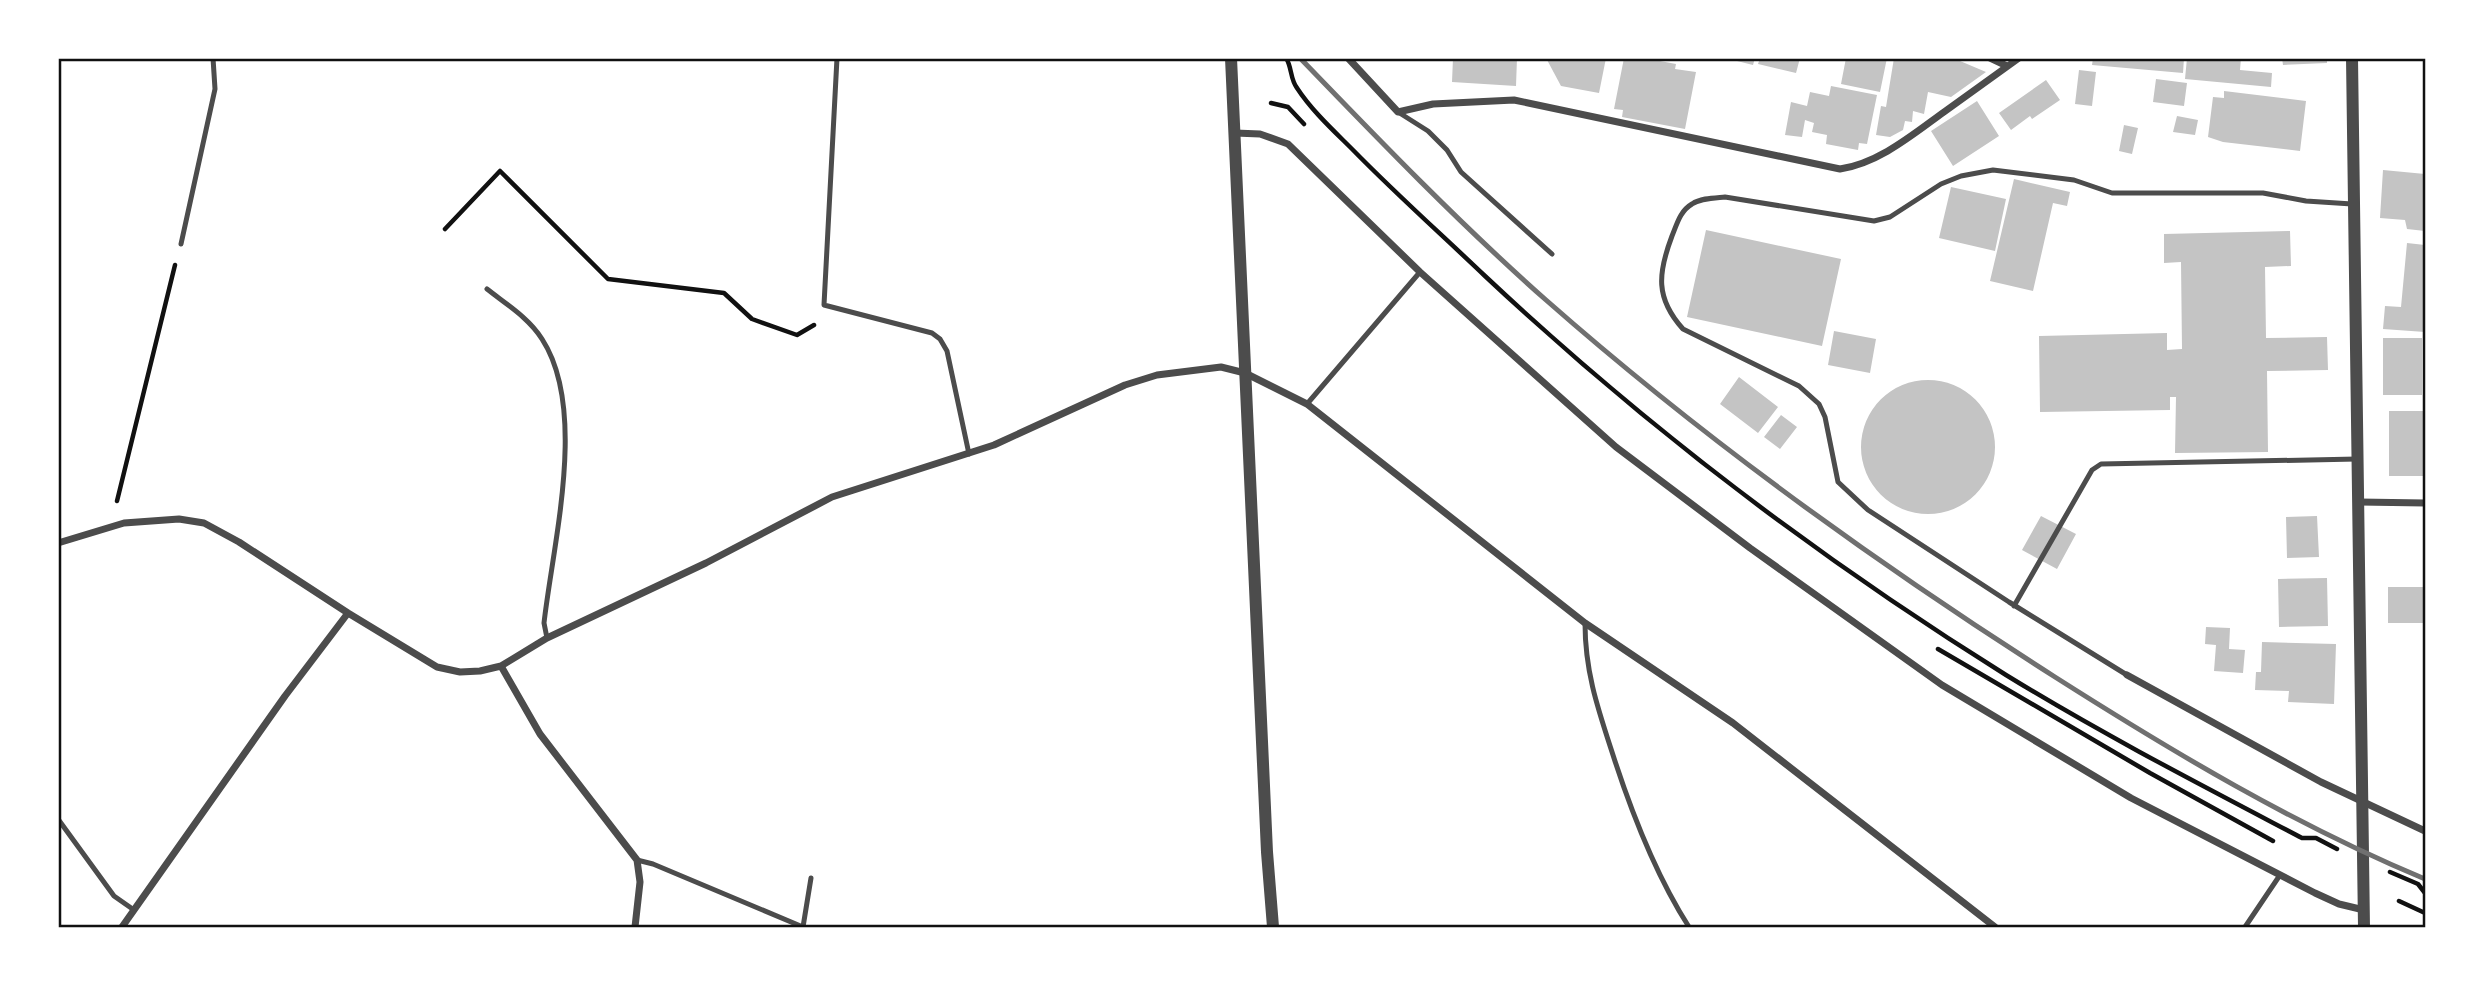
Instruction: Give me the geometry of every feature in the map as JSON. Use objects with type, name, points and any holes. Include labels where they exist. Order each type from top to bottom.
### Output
[{"type":"street","points":[[1231,58],[1267,852],[1273,927]]},
{"type":"street","points":[[1348,58],[1398,112],[1433,104],[1514,100],[1840,169],[1872,160],[2019,58]]},
{"type":"street","points":[[1990,58],[2007,66]]},
{"type":"street","points":[[2352,58],[2364,927]]},
{"type":"street","points":[[1235,134],[1260,134],[1288,144],[1420,272],[1616,447],[1749,548],[1942,685],[2131,798],[2339,904],[2364,910]]},
{"type":"street","points":[[58,543],[124,523],[179,519],[204,523],[239,542],[437,667],[460,672],[480,671],[501,666],[547,638],[706,562],[832,497],[969,454],[1125,385],[1157,374],[1221,367],[1245,373],[1307,404],[1585,623],[1733,723],[1995,927]]},
{"type":"street","points":[[2359,502],[2425,503]]},
{"type":"street","points":[[122,927],[285,696],[348,613]]},
{"type":"street","points":[[501,666],[540,734],[637,860],[640,882],[635,927]]},
{"type":"street","points":[[2127,675],[2363,803],[2425,831]]},
{"type":"lane","points":[[181,244],[215,89],[213,58]]},
{"type":"lane","points":[[837,58],[824,305],[932,333],[940,339],[947,351],[969,454]]},
{"type":"lane","points":[[1398,112],[1428,131],[1447,150],[1461,172],[1552,254]]},
{"type":"lane","points":[[2127,675],[2014,606],[1868,510],[1838,482],[1825,417],[1819,404],[1799,386],[1683,328],[1671,316],[1662,293],[1660,275],[1679,216],[1692,204],[1704,199],[1725,197],[1874,221],[1889,218],[1951,180],[1993,170],[2074,180],[2112,193],[2263,193],[2329,204],[2355,204]]},
{"type":"lane","points":[[1307,404],[1420,272]]},
{"type":"lane","points":[[487,289],[526,320],[541,336],[562,389],[564,485],[545,613],[547,638]]},
{"type":"lane","points":[[2014,606],[2092,470],[2101,464],[2358,459]]},
{"type":"lane","points":[[1585,623],[1585,653],[1590,686],[1629,805],[1669,896],[1689,927]]},
{"type":"lane","points":[[58,819],[114,897],[134,910]]},
{"type":"lane","points":[[637,860],[653,864],[803,927],[811,878]]},
{"type":"lane","points":[[2245,927],[2280,875]]},
{"type":"path","points":[[1286,58],[1295,86],[1370,167],[1521,309],[1676,443],[1805,540],[1895,603],[2010,677],[2218,794],[2302,838],[2316,838],[2339,850]]},
{"type":"path","points":[[1271,103],[1288,107],[1311,131]]},
{"type":"path","points":[[445,229],[500,171],[608,279],[724,293],[752,318],[797,335],[842,309]]},
{"type":"path","points":[[116,526],[116,506],[181,244]]},
{"type":"path","points":[[1933,646],[2104,747],[2278,844]]},
{"type":"path","points":[[2397,874],[2418,884],[2425,893]]},
{"type":"path","points":[[2399,901],[2425,913]]},
{"type":"building","points":[[1453,58],[1517,58],[1516,86],[1452,82]]},
{"type":"building","points":[[1546,58],[1606,58],[1599,93],[1561,86]]},
{"type":"building","points":[[1624,58],[1644,58],[1676,64],[1675,69],[1696,72],[1685,129],[1622,117],[1623,110],[1614,109]]},
{"type":"building","points":[[1725,58],[1755,58],[1753,65]]},
{"type":"building","points":[[1760,58],[1800,58],[1796,73],[1758,64]]},
{"type":"building","points":[[1846,58],[1887,58],[1880,92],[1841,84]]},
{"type":"building","points":[[1894,58],[1953,58],[1986,72],[1951,97],[1928,92],[1924,114],[1913,111],[1912,122],[1905,121],[1903,130],[1890,137],[1876,135],[1881,106],[1886,107]]},
{"type":"building","points":[[2093,58],[2184,58],[2183,73],[2092,65]]},
{"type":"building","points":[[2187,58],[2241,58],[2240,70],[2272,73],[2271,87],[2185,79]]},
{"type":"building","points":[[2282,58],[2327,58],[2327,63],[2283,65]]},
{"type":"building","points":[[2079,70],[2096,72],[2092,106],[2075,104]]},
{"type":"building","points":[[2156,79],[2187,83],[2184,106],[2153,102]]},
{"type":"building","points":[[2046,80],[2060,100],[2011,130],[1999,113]]},
{"type":"building","points":[[1831,86],[1877,95],[1867,144],[1859,143],[1858,150],[1826,144],[1827,135],[1812,132],[1814,123],[1805,120],[1802,137],[1785,135],[1791,102],[1807,106],[1810,92],[1829,96]]},
{"type":"building","points":[[2224,91],[2306,101],[2300,151],[2223,142],[2208,137],[2213,97],[2224,98]]},
{"type":"building","points":[[1977,101],[1999,136],[1953,166],[1931,131]]},
{"type":"building","points":[[2177,116],[2198,120],[2195,135],[2173,132]]},
{"type":"building","points":[[2124,125],[2138,128],[2132,154],[2119,151]]},
{"type":"building","points":[[2383,170],[2425,174],[2425,231],[2407,229],[2405,220],[2380,218]]},
{"type":"building","points":[[2014,179],[2070,192],[2067,206],[2053,203],[2033,291],[1990,281]]},
{"type":"building","points":[[1951,187],[2006,199],[1995,251],[1939,238]]},
{"type":"building","points":[[1706,230],[1841,259],[1822,346],[1687,317]]},
{"type":"building","points":[[2290,231],[2291,266],[2265,267],[2266,338],[2327,337],[2328,370],[2267,371],[2268,452],[2175,453],[2176,397],[2170,397],[2170,410],[2040,412],[2039,336],[2167,333],[2167,350],[2182,349],[2181,262],[2164,263],[2164,234]]},
{"type":"building","points":[[2407,243],[2425,245],[2425,332],[2383,329],[2385,306],[2401,307]]},
{"type":"building","points":[[1834,331],[1876,339],[1870,373],[1828,365]]},
{"type":"building","points":[[2383,338],[2422,338],[2422,395],[2383,395]]},
{"type":"building","points":[[1739,377],[1778,407],[1758,433],[1720,404]]},
{"type":"building","points":[[1928,380],[1954,385],[1975,400],[1990,421],[1995,447],[1990,473],[1975,494],[1954,509],[1928,514],[1902,509],[1881,494],[1866,473],[1861,447],[1866,421],[1881,400],[1902,385]]},
{"type":"building","points":[[2389,411],[2425,411],[2425,476],[2389,476]]},
{"type":"building","points":[[1781,415],[1797,427],[1780,449],[1764,437]]},
{"type":"building","points":[[2041,516],[2076,534],[2057,569],[2022,550]]},
{"type":"building","points":[[2317,516],[2319,557],[2287,558],[2286,517]]},
{"type":"building","points":[[2327,578],[2328,626],[2279,627],[2278,579]]},
{"type":"building","points":[[2388,587],[2425,587],[2425,623],[2388,623]]},
{"type":"building","points":[[2206,627],[2230,628],[2229,649],[2245,650],[2243,673],[2214,671],[2216,645],[2205,644]]},
{"type":"building","points":[[2262,642],[2336,644],[2334,704],[2288,702],[2289,691],[2255,690],[2256,672],[2261,672]]},
{"type":"railway","points":[[1300,58],[1451,212],[1546,300],[1667,402],[1857,545],[1988,634],[2144,733],[2282,811],[2425,879]]}]
